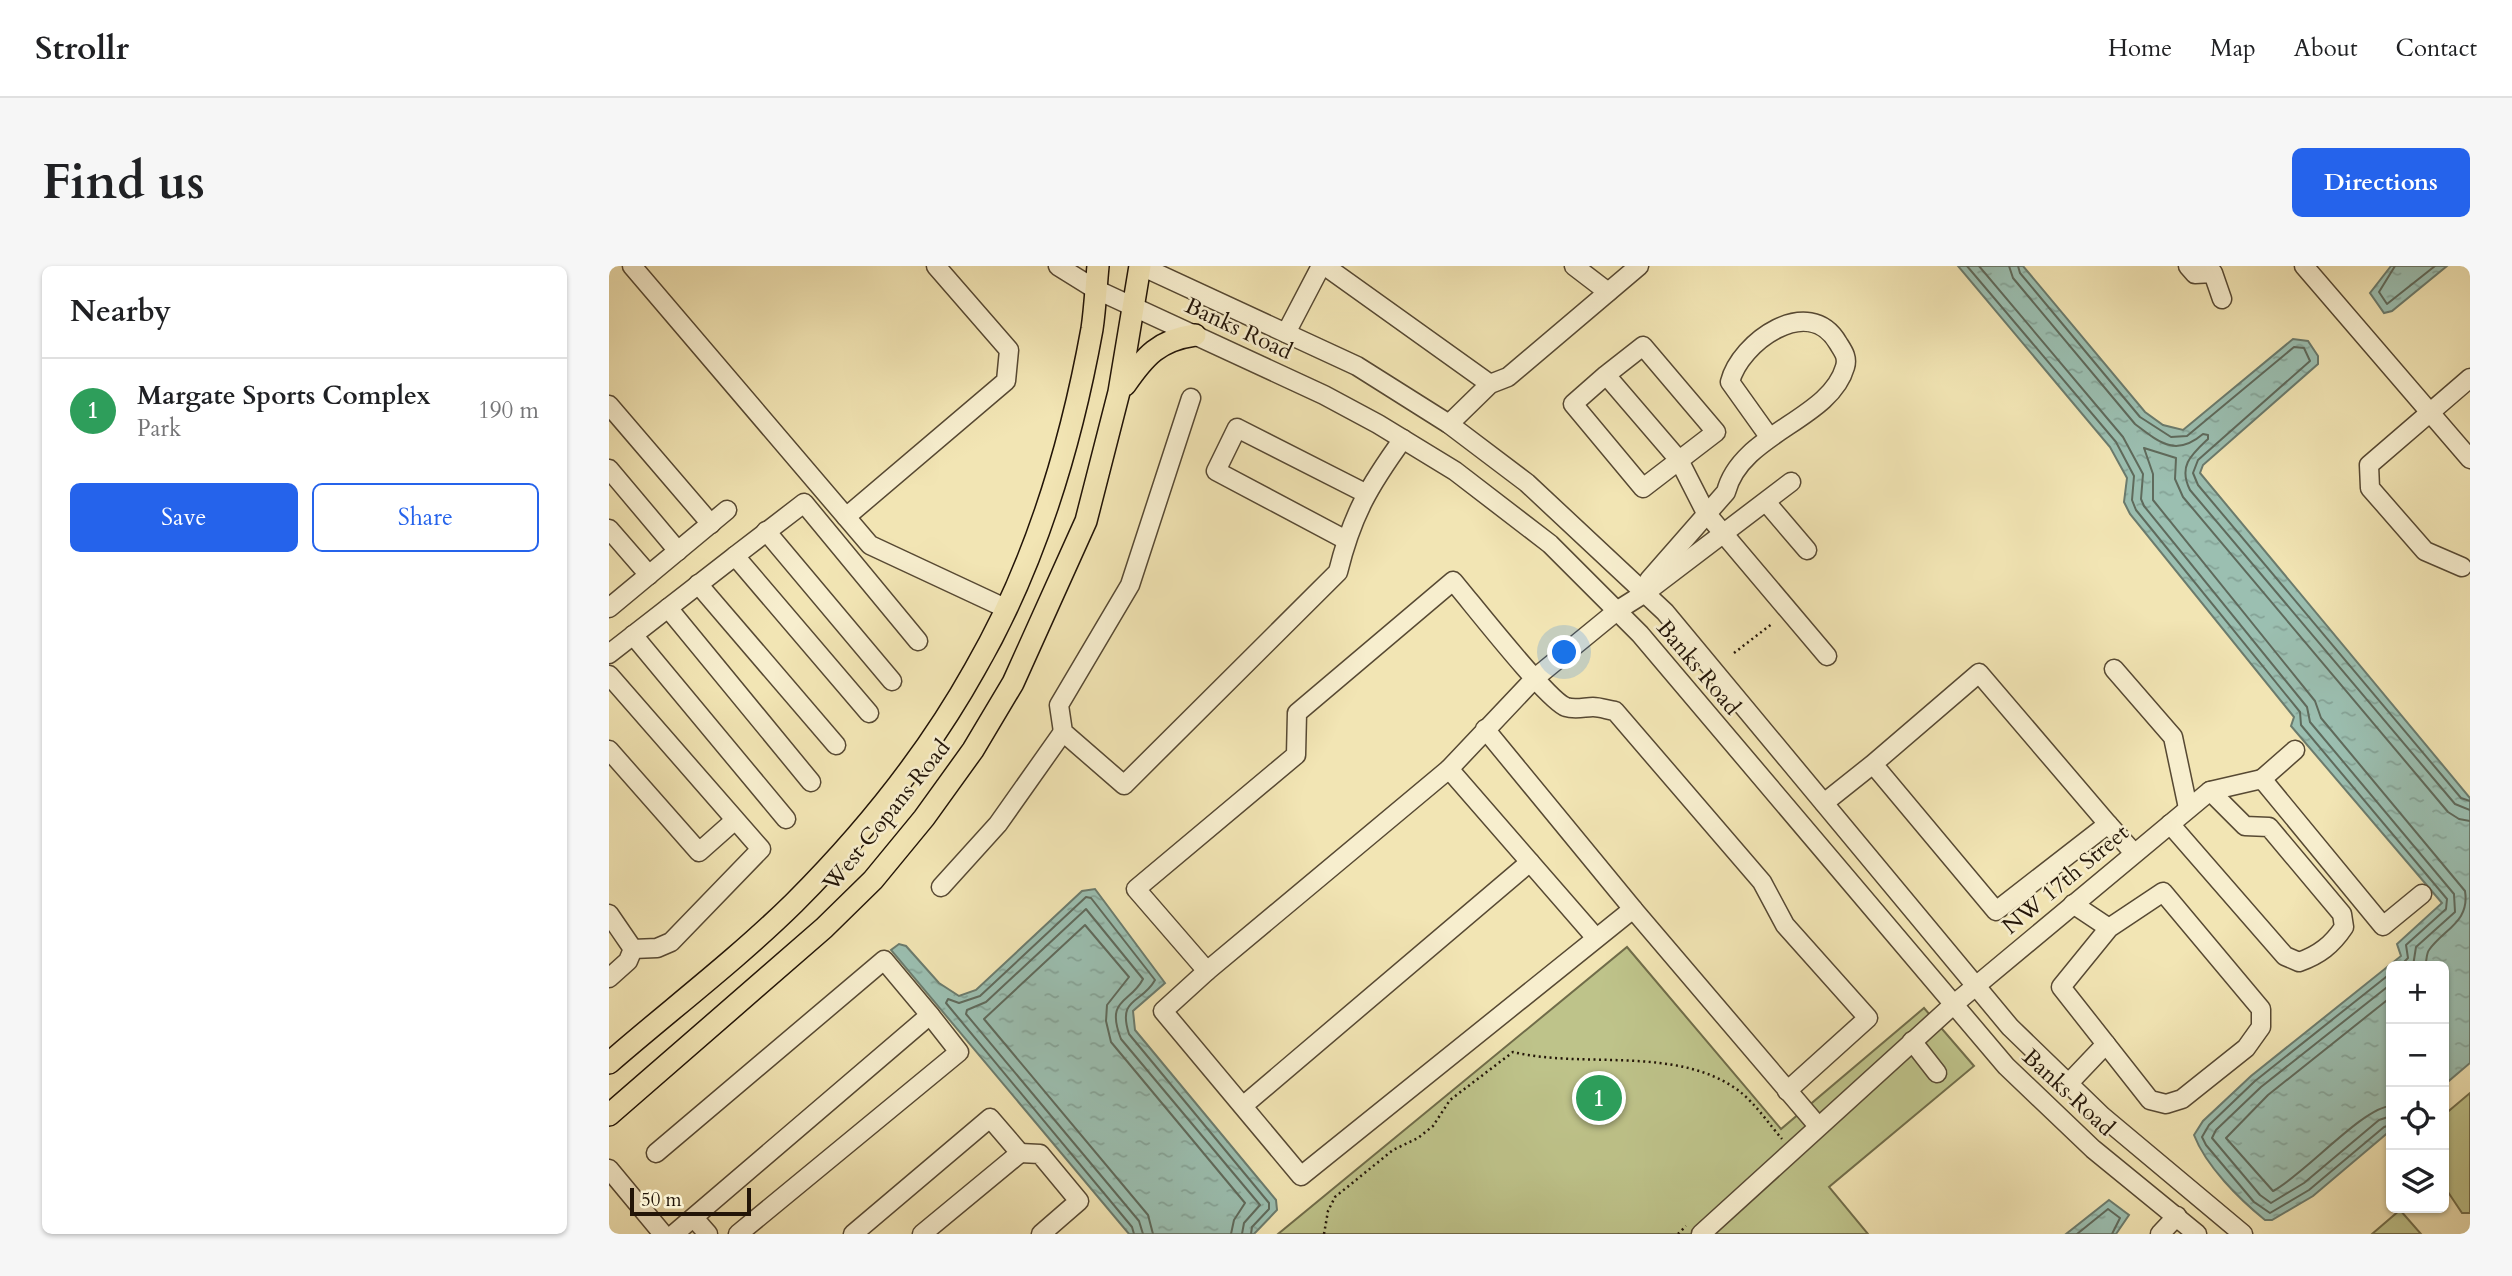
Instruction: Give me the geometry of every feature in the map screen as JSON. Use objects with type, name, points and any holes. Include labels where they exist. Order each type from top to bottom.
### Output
[{"type":"main road","name":"West Copans Road","points":[[609,1063],[792,905],[847,848],[891,794],[976,669],[1005,608],[1045,508],[1075,407],[1092,326],[1098,266]]},
{"type":"main road","name":"West Copans Road","points":[[609,1115],[824,929],[890,859],[973,750],[1013,683],[1086,520],[1119,392],[1140,266]]},
{"type":"main road","points":[[1119,392],[1154,348],[1176,338],[1195,335]]},
{"type":"street","points":[[632,266],[870,545],[1005,608]]},
{"type":"street","points":[[846,517],[1006,381],[1009,350],[936,266]]},
{"type":"street","name":"Banks Road","points":[[1058,266],[1095,289],[1135,305],[1324,395],[1403,439],[1455,471],[1503,506],[1572,564],[1618,610],[2006,1066],[2049,1109],[2197,1234]]},
{"type":"street","name":"Banks Road","points":[[1140,266],[1356,366],[1449,424],[1527,483],[1645,593],[2010,1027],[2067,1085],[2243,1234]]},
{"type":"street","points":[[1286,332],[1323,266],[1490,384]]},
{"type":"street","points":[[1574,266],[1608,292]]},
{"type":"street","points":[[1449,424],[1490,384],[1508,377],[1639,266]]},
{"type":"street","points":[[2188,266],[2195,274],[2220,270],[2222,299]]},
{"type":"street","points":[[2304,266],[2470,459]]},
{"type":"street","points":[[1645,593],[1647,582],[1726,492],[1730,476],[1738,466],[1802,415],[1839,380],[1846,355],[1835,337],[1822,326],[1809,321],[1778,327],[1742,356],[1733,370],[1730,382],[1770,438]]},
{"type":"street","points":[[1643,345],[1716,432],[1679,460],[1643,488],[1573,404],[1643,345]]},
{"type":"street","points":[[1606,375],[1679,460],[1706,513],[1827,656]]},
{"type":"street","points":[[2462,567],[2425,551],[2370,488],[2369,465],[2470,378]]},
{"type":"street","points":[[1191,398],[1130,585],[1059,705],[1063,732],[1124,785],[1338,572],[1346,540],[1365,493],[1403,439]]},
{"type":"street","points":[[609,405],[711,524]]},
{"type":"street","points":[[1346,540],[1216,471],[1237,428],[1365,493]]},
{"type":"street","points":[[609,469],[678,551]]},
{"type":"street","points":[[1633,909],[1301,1176],[1163,1012],[1207,971],[1449,769],[1535,678],[1618,610],[1645,593],[1791,482]]},
{"type":"street","points":[[1766,502],[1807,550]]},
{"type":"street","points":[[609,654],[804,503],[918,641]]},
{"type":"street","points":[[612,599],[649,575],[727,510]]},
{"type":"street","points":[[609,529],[649,575]]},
{"type":"street","points":[[766,531],[892,681]]},
{"type":"street","points":[[735,556],[869,713]]},
{"type":"street","points":[[1207,971],[1136,888],[1296,755],[1297,713],[1453,581],[1535,678],[1566,707],[1594,707],[1615,711],[1762,882],[1785,925],[1868,1018],[1787,1091]]},
{"type":"street","points":[[698,584],[836,745]]},
{"type":"street","points":[[668,608],[811,782]]},
{"type":"street","points":[[633,635],[786,819]]},
{"type":"street","points":[[2114,670],[2173,737],[2188,808]]},
{"type":"street","points":[[1824,803],[1979,673],[2134,853]]},
{"type":"street","points":[[609,675],[761,849],[671,942],[657,948],[633,949]]},
{"type":"street","points":[[1485,729],[1633,909],[1818,1126]]},
{"type":"street","points":[[941,887],[998,824],[1063,732]]},
{"type":"street","points":[[609,750],[699,852],[734,821]]},
{"type":"street","points":[[2210,790],[2262,779],[2295,750]]},
{"type":"street","points":[[1873,764],[1996,911],[2108,824]]},
{"type":"street","points":[[1449,769],[1596,938]]},
{"type":"street","points":[[2262,779],[2383,926],[2422,894]]},
{"type":"street","points":[[2170,824],[2285,956],[2298,962],[2315,956],[2334,942],[2344,927],[2342,914],[2269,827],[2245,826],[2210,790]]},
{"type":"street","name":"NW 17th Street","points":[[1701,1234],[1953,1005],[2210,790]]},
{"type":"street","points":[[1244,1105],[1530,862]]},
{"type":"street","points":[[2163,892],[2261,1009],[2261,1027],[2246,1048],[2182,1099],[2165,1104],[2150,1100],[2061,987],[2109,928],[2163,892]]},
{"type":"street","points":[[2073,904],[2109,928]]},
{"type":"street","points":[[609,915],[633,949]]},
{"type":"street","points":[[609,978],[628,961],[633,949]]},
{"type":"street","points":[[656,1153],[884,960],[959,1052],[739,1234]]},
{"type":"street","points":[[674,1234],[929,1016]]},
{"type":"street","points":[[1912,1041],[1937,1073]]},
{"type":"street","points":[[2067,1085],[2106,1044]]},
{"type":"street","points":[[853,1234],[990,1118],[1020,1153]]},
{"type":"street","points":[[922,1234],[1020,1153],[1041,1154],[1079,1201],[1041,1234]]},
{"type":"street","points":[[609,1169],[663,1234]]},
{"type":"street","points":[[2160,1234],[2177,1216]]},
{"type":"street","points":[[694,1218],[708,1234]]},
{"type":"path","points":[[1734,653],[1773,623]]},
{"type":"path","points":[[1324,1234],[1328,1211],[1335,1197],[1393,1150],[1418,1138],[1433,1126],[1450,1100],[1494,1063],[1513,1052],[1555,1059],[1603,1058],[1693,1069],[1739,1091],[1783,1141]]},
{"type":"green space","points":[[1627,947],[1781,1129],[1924,1008],[1974,1066],[1829,1187],[1868,1234],[1278,1234]]},
{"type":"green space","points":[[2470,1093],[2470,1213],[2462,1213],[2449,1194],[2449,1111]]},
{"type":"green space","points":[[2396,1213],[2403,1213],[2421,1234],[2372,1234]]},
{"type":"water","points":[[1958,266],[2023,266],[2145,412],[2163,425],[2183,430],[2293,339],[2308,341],[2318,356],[2318,364],[2203,465],[2200,473],[2470,798],[2470,1063],[2449,1081],[2449,961],[2395,961],[2401,956],[2397,944],[2442,903],[2291,726],[2294,717],[2130,514],[2124,502],[2127,478],[2110,447]]},
{"type":"water","points":[[2391,266],[2447,266],[2392,311],[2384,313],[2370,293]]},
{"type":"water","points":[[1095,889],[1165,983],[1133,1011],[1135,1030],[1276,1200],[1277,1210],[1254,1234],[1129,1234],[891,950],[899,944],[906,946],[939,983],[959,996],[976,990],[1082,891]]},
{"type":"water","points":[[2386,968],[2386,1134],[2313,1196],[2272,1220],[2265,1220],[2224,1181],[2199,1147],[2194,1135],[2203,1121],[2251,1076]]},
{"type":"water","points":[[2109,1200],[2129,1215],[2116,1234],[2066,1234]]},
{"type":"place","name":"Margate Sports Complex","points":[[1599,1098]]}]
